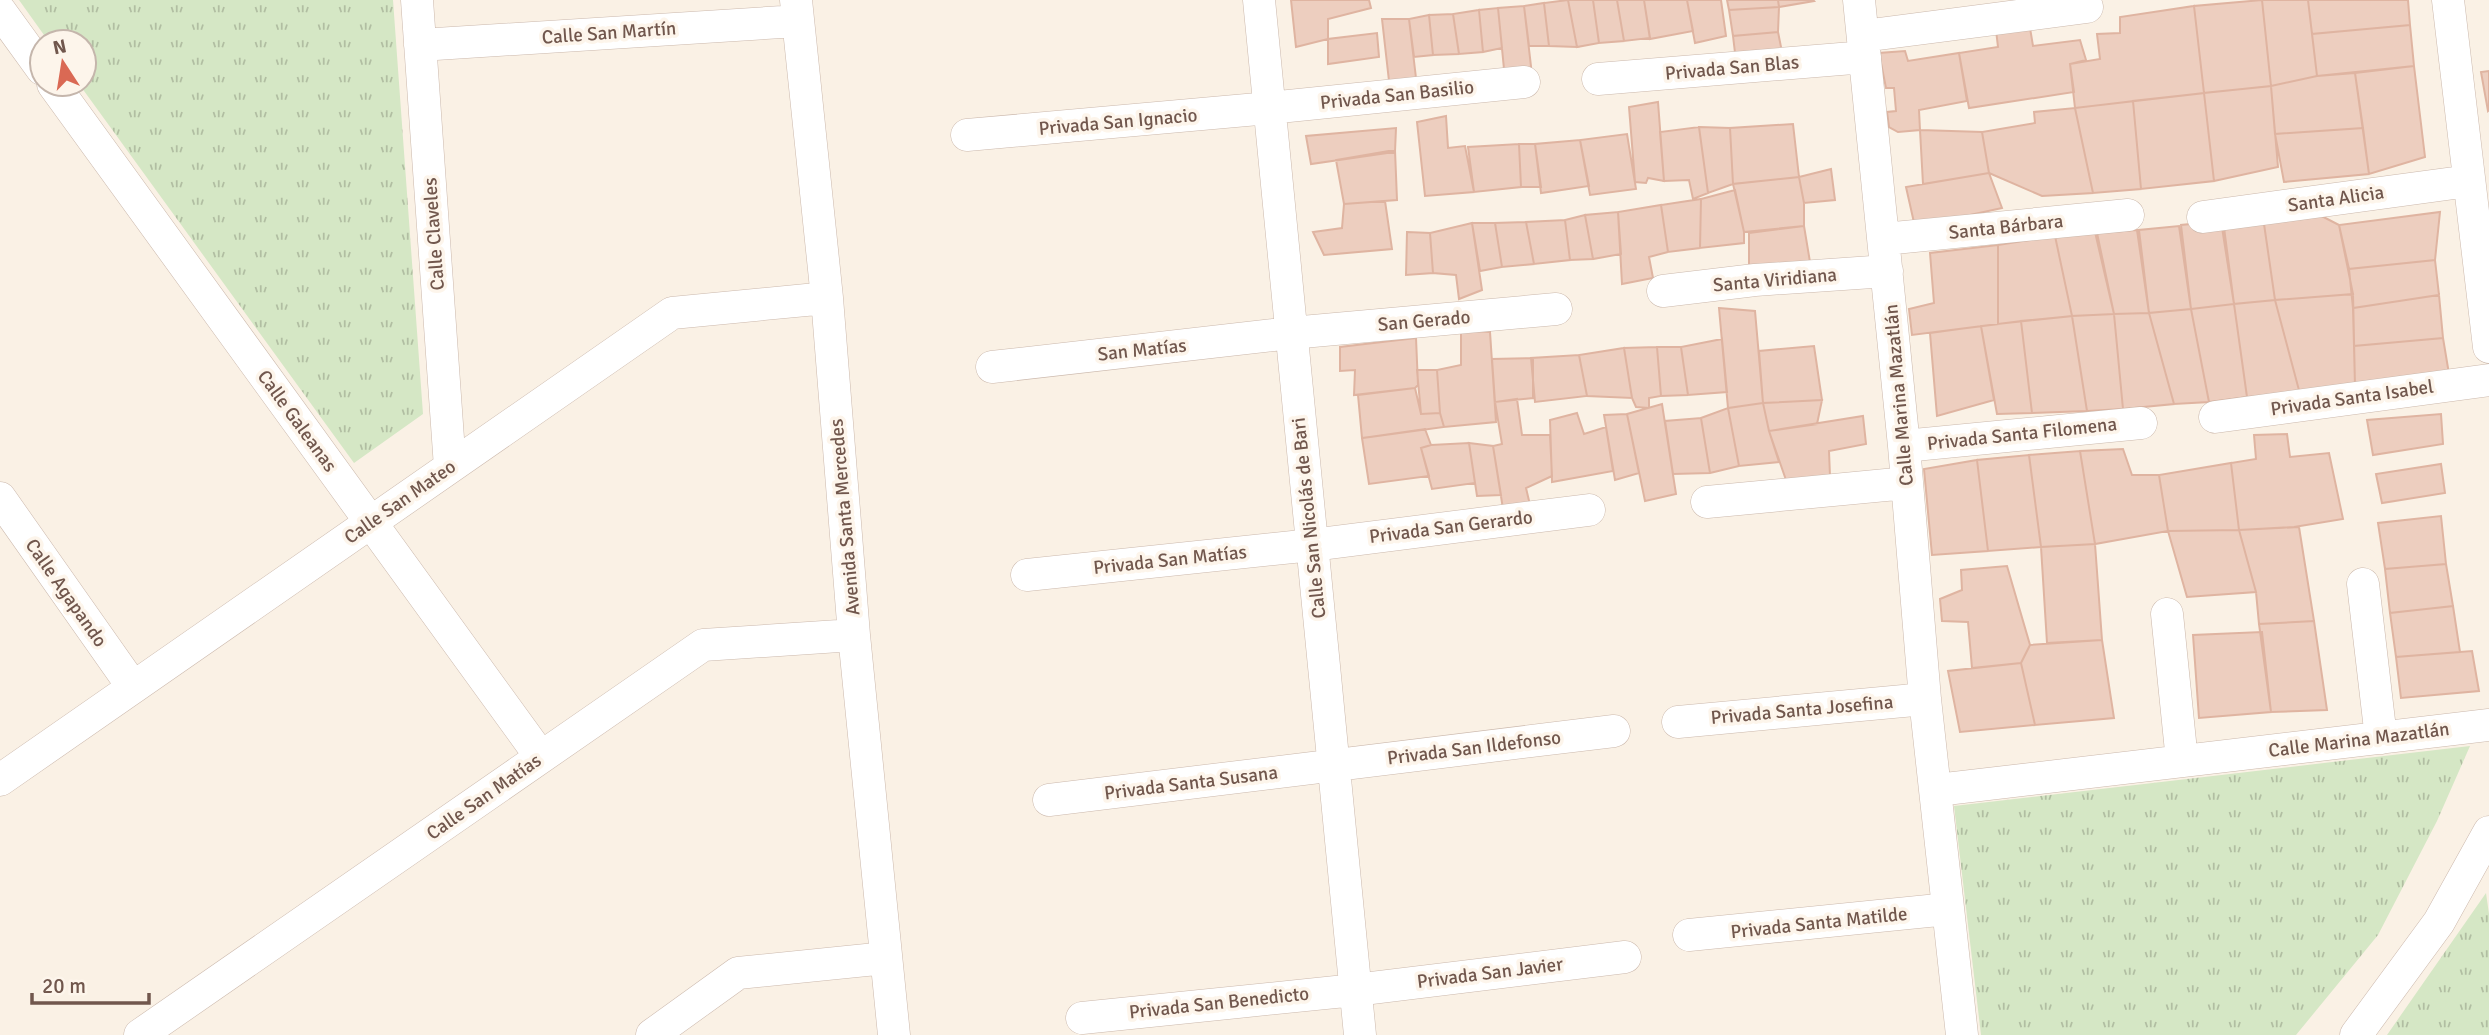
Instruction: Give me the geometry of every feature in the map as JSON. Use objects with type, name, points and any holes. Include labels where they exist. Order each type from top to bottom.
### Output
[{"type":"street","name":"Calle Claveles","points":[[417,0],[450,467]]},
{"type":"street","name":"Calle San Nicolás de Bari","points":[[1259,0],[1360,1035]]},
{"type":"street","name":"Calle Marina Mazatlán","points":[[1859,0],[1904,446],[1925,698],[1962,1035]]},
{"type":"street","points":[[2448,0],[2489,347]]},
{"type":"street","name":"Privada San Blas","points":[[1598,79],[1864,47],[2087,7]]},
{"type":"street","name":"Calle San Martín","points":[[420,45],[797,10]]},
{"type":"street","name":"Avenida Santa Mercedes","points":[[797,10],[827,298],[855,635],[894,1035]]},
{"type":"street","points":[[0,11],[28,50]]},
{"type":"street","name":"Privada San Basilio","points":[[1269,108],[1524,82]]},
{"type":"street","name":"Calle Galeanas","points":[[63,98],[541,757]]},
{"type":"street","name":"Privada San Ignacio","points":[[967,135],[1269,108]]},
{"type":"street","name":"Santa Alicia","points":[[2203,217],[2469,181]]},
{"type":"street","name":"Santa Bárbara","points":[[1884,239],[2129,215]]},
{"type":"street","name":"Santa Viridiana","points":[[1663,291],[1755,280],[1887,271]]},
{"type":"street","name":"Calle San Mateo","points":[[0,779],[672,313],[827,298]]},
{"type":"street","name":"San Gerado","points":[[1291,333],[1556,309]]},
{"type":"street","name":"San Matías","points":[[992,367],[1291,333]]},
{"type":"street","name":"Privada Santa Isabel","points":[[2215,416],[2489,380]]},
{"type":"street","name":"Privada Santa Filomena","points":[[1904,446],[2141,422]]},
{"type":"street","points":[[1707,502],[1907,484]]},
{"type":"street","name":"Calle Agapando","points":[[0,498],[133,687]]},
{"type":"street","name":"Privada San Gerardo","points":[[1312,545],[1589,510]]},
{"type":"street","name":"Privada San Matías","points":[[1027,575],[1312,545]]},
{"type":"street","points":[[2363,584],[2381,737]]},
{"type":"street","points":[[2167,614],[2182,761]]},
{"type":"street","name":"Calle San Matías","points":[[140,1035],[703,645],[855,635]]},
{"type":"street","name":"Privada Santa Josefina","points":[[1678,722],[1925,698]]},
{"type":"street","name":"Calle Marina Mazatlán","points":[[1937,790],[2489,725]]},
{"type":"street","name":"Privada San Ildefonso","points":[[1333,765],[1614,731]]},
{"type":"street","name":"Privada Santa Susana","points":[[1049,800],[1333,765]]},
{"type":"street","points":[[2356,1035],[2439,922],[2489,832]]},
{"type":"street","name":"Privada Santa Matilde","points":[[1689,935],[1948,909]]},
{"type":"street","name":"Privada San Javier","points":[[1355,990],[1625,957]]},
{"type":"street","points":[[652,1035],[738,973],[886,958]]},
{"type":"street","name":"Privada San Benedicto","points":[[1082,1017],[1355,990]]},
{"type":"green space","points":[[19,0],[393,0],[423,414],[354,463],[89,98],[98,98],[98,28],[39,28]]},
{"type":"green space","points":[[2470,746],[2437,821],[2378,935],[2296,1035],[1981,1035],[1954,806]]},
{"type":"green space","points":[[2486,893],[2489,914],[2489,1035],[2387,1035]]},
{"type":"building","points":[[1291,0],[1369,0],[1371,8],[1328,19],[1328,39],[1296,47]]},
{"type":"building","points":[[1568,0],[1577,47],[1549,46],[1544,3]]},
{"type":"building","points":[[1568,0],[1593,0],[1599,43],[1577,47]]},
{"type":"building","points":[[1593,0],[1617,0],[1624,41],[1599,43]]},
{"type":"building","points":[[1617,0],[1644,0],[1650,38],[1624,41]]},
{"type":"building","points":[[1644,0],[1687,0],[1693,31],[1650,39]]},
{"type":"building","points":[[1687,0],[1721,0],[1726,36],[1695,43]]},
{"type":"building","points":[[1727,0],[1778,0],[1779,7],[1729,10]]},
{"type":"building","points":[[1778,0],[1813,0],[1814,1],[1779,7]]},
{"type":"building","points":[[2262,0],[2271,86],[2204,93],[2194,6]]},
{"type":"building","points":[[2262,0],[2308,0],[2317,76],[2271,86]]},
{"type":"building","points":[[2308,0],[2408,0],[2410,25],[2312,34]]},
{"type":"building","points":[[1544,3],[1549,46],[1529,46],[1524,6]]},
{"type":"building","points":[[1524,6],[1532,75],[1505,79],[1498,8]]},
{"type":"building","points":[[2194,6],[2204,93],[2075,108],[2070,64],[2100,59],[2097,34],[2120,33],[2120,17]]},
{"type":"building","points":[[1779,7],[1778,32],[1733,36],[1729,10]]},
{"type":"building","points":[[1498,8],[1502,48],[1483,52],[1479,10]]},
{"type":"building","points":[[1479,10],[1483,52],[1459,54],[1453,14]]},
{"type":"building","points":[[1453,14],[1459,54],[1433,55],[1429,15]]},
{"type":"building","points":[[1429,15],[1433,55],[1414,57],[1409,19]]},
{"type":"building","points":[[1382,19],[1409,19],[1416,78],[1389,81]]},
{"type":"building","points":[[2029,22],[2033,46],[2080,40],[2086,60],[2070,64],[2074,92],[1969,108],[1959,53],[1998,47],[1996,30]]},
{"type":"building","points":[[2410,25],[2414,66],[2317,76],[2312,34]]},
{"type":"building","points":[[1778,32],[1783,57],[1736,61],[1733,36]]},
{"type":"building","points":[[1377,33],[1379,57],[1328,64],[1328,39]]},
{"type":"building","points":[[1905,51],[1908,61],[1959,53],[1967,101],[1919,110],[1920,130],[1898,132],[1889,127],[1887,112],[1896,111],[1894,88],[1886,88],[1879,53]]},
{"type":"building","points":[[2414,66],[2425,157],[2369,174],[2355,73]]},
{"type":"building","points":[[2489,71],[2489,110],[2488,111],[2481,72]]},
{"type":"building","points":[[2355,73],[2363,128],[2275,134],[2271,86],[2317,76]]},
{"type":"building","points":[[2271,86],[2278,167],[2214,181],[2204,93]]},
{"type":"building","points":[[2204,93],[2214,181],[2141,189],[2133,101]]},
{"type":"building","points":[[2133,101],[2141,189],[2093,193],[2075,108]]},
{"type":"building","points":[[1658,102],[1664,181],[1648,178],[1646,183],[1635,182],[1629,107]]},
{"type":"building","points":[[2075,108],[2093,193],[2042,196],[1989,173],[1982,132],[2035,123],[2034,112]]},
{"type":"building","points":[[1446,116],[1448,148],[1465,146],[1474,192],[1425,196],[1417,122]]},
{"type":"building","points":[[1793,124],[1799,177],[1733,184],[1730,128]]},
{"type":"building","points":[[1699,127],[1730,128],[1733,184],[1708,193]]},
{"type":"building","points":[[1699,127],[1708,193],[1693,199],[1689,180],[1664,181],[1660,132]]},
{"type":"building","points":[[1396,128],[1395,152],[1311,164],[1306,136]]},
{"type":"building","points":[[2363,128],[2369,174],[2284,182],[2275,134]]},
{"type":"building","points":[[1920,130],[1982,132],[1989,173],[1923,184]]},
{"type":"building","points":[[1627,134],[1636,189],[1590,195],[1580,140]]},
{"type":"building","points":[[1580,140],[1589,186],[1541,193],[1535,144]]},
{"type":"building","points":[[1519,144],[1535,144],[1541,187],[1521,187]]},
{"type":"building","points":[[1519,144],[1521,187],[1474,192],[1468,147]]},
{"type":"building","points":[[1395,150],[1397,200],[1344,204],[1336,160]]},
{"type":"building","points":[[1831,169],[1835,200],[1804,203],[1799,177]]},
{"type":"building","points":[[1989,173],[2002,208],[1915,227],[1906,187]]},
{"type":"building","points":[[1799,177],[1804,203],[1804,226],[1744,232],[1733,184]]},
{"type":"building","points":[[1735,190],[1744,243],[1700,248],[1701,199]]},
{"type":"building","points":[[1701,199],[1700,248],[1668,252],[1661,205]]},
{"type":"building","points":[[1385,201],[1392,249],[1324,255],[1313,232],[1342,228],[1344,204]]},
{"type":"building","points":[[1661,205],[1668,252],[1649,257],[1653,278],[1622,284],[1618,212]]},
{"type":"building","points":[[2310,210],[2339,225],[2353,294],[2275,300],[2263,217]]},
{"type":"building","points":[[1618,212],[1621,254],[1593,259],[1585,215]]},
{"type":"building","points":[[2440,212],[2435,260],[2349,269],[2339,225]]},
{"type":"building","points":[[1585,215],[1593,259],[1570,260],[1565,220]]},
{"type":"building","points":[[2263,217],[2275,300],[2234,304],[2223,220]]},
{"type":"building","points":[[1565,220],[1570,260],[1534,264],[1526,222]]},
{"type":"building","points":[[2221,221],[2234,304],[2191,309],[2181,225]]},
{"type":"building","points":[[1526,222],[1534,264],[1502,267],[1495,223]]},
{"type":"building","points":[[1472,223],[1482,290],[1459,299],[1456,275],[1433,273],[1430,233]]},
{"type":"building","points":[[1472,223],[1495,223],[1502,267],[1480,271]]},
{"type":"building","points":[[1804,226],[1811,268],[1749,274],[1749,233]]},
{"type":"building","points":[[2179,226],[2191,309],[2149,313],[2139,230]]},
{"type":"building","points":[[2137,230],[2149,313],[2114,314],[2097,233]]},
{"type":"building","points":[[1407,232],[1430,233],[1433,273],[1406,275]]},
{"type":"building","points":[[2095,232],[2114,314],[2072,316],[2055,236]]},
{"type":"building","points":[[2055,236],[2072,316],[1998,324],[1998,245]]},
{"type":"building","points":[[1998,245],[1998,324],[1912,335],[1909,309],[1934,303],[1930,253]]},
{"type":"building","points":[[2435,260],[2439,295],[2353,308],[2349,269]]},
{"type":"building","points":[[2353,294],[2355,386],[2300,394],[2275,300]]},
{"type":"building","points":[[2439,295],[2443,338],[2354,346],[2353,308]]},
{"type":"building","points":[[2275,300],[2300,394],[2247,397],[2234,304]]},
{"type":"building","points":[[2234,304],[2247,397],[2209,402],[2191,309]]},
{"type":"building","points":[[1719,308],[1755,311],[1763,403],[1728,408]]},
{"type":"building","points":[[2191,309],[2209,402],[2174,404],[2149,313]]},
{"type":"building","points":[[2149,313],[2174,404],[2123,409],[2114,314]]},
{"type":"building","points":[[2114,314],[2123,409],[2087,411],[2072,316]]},
{"type":"building","points":[[2072,316],[2087,411],[2032,413],[2021,321]]},
{"type":"building","points":[[2021,321],[2032,413],[1997,414],[1981,326]]},
{"type":"building","points":[[1981,326],[1994,400],[1937,416],[1930,333]]},
{"type":"building","points":[[1461,330],[1490,332],[1496,422],[1444,427],[1440,413],[1437,370],[1461,365]]},
{"type":"building","points":[[1416,338],[1418,385],[1415,388],[1354,395],[1355,370],[1340,371],[1340,347]]},
{"type":"building","points":[[2443,338],[2449,374],[2355,386],[2354,346]]},
{"type":"building","points":[[1722,339],[1727,392],[1688,395],[1681,347]]},
{"type":"building","points":[[1814,346],[1822,400],[1763,403],[1759,351]]},
{"type":"building","points":[[1657,347],[1661,396],[1649,398],[1649,408],[1636,407],[1632,398],[1624,348]]},
{"type":"building","points":[[1657,347],[1681,347],[1688,395],[1661,396]]},
{"type":"building","points":[[1624,348],[1632,398],[1587,396],[1579,355]]},
{"type":"building","points":[[1579,355],[1587,396],[1535,402],[1531,358]]},
{"type":"building","points":[[1533,358],[1533,398],[1495,402],[1492,359]]},
{"type":"building","points":[[1417,370],[1437,370],[1440,413],[1421,414]]},
{"type":"building","points":[[1415,388],[1421,414],[1440,413],[1444,427],[1362,438],[1358,395]]},
{"type":"building","points":[[1517,399],[1522,435],[1550,435],[1552,476],[1526,488],[1530,505],[1503,509],[1493,446],[1502,444],[1495,402]]},
{"type":"building","points":[[1822,400],[1817,424],[1769,431],[1763,403]]},
{"type":"building","points":[[1763,403],[1779,462],[1739,466],[1728,408]]},
{"type":"building","points":[[1662,404],[1676,494],[1645,501],[1627,414]]},
{"type":"building","points":[[1728,408],[1739,466],[1710,473],[1701,418]]},
{"type":"building","points":[[1577,413],[1584,434],[1606,427],[1613,471],[1552,482],[1550,420]]},
{"type":"building","points":[[1627,414],[1639,473],[1615,480],[1604,415]]},
{"type":"building","points":[[2441,414],[2443,444],[2373,455],[2367,420]]},
{"type":"building","points":[[1863,416],[1866,444],[1829,451],[1830,476],[1786,480],[1769,431]]},
{"type":"building","points":[[1701,418],[1710,473],[1673,474],[1665,421]]},
{"type":"building","points":[[1425,429],[1431,445],[1421,448],[1429,476],[1369,484],[1362,438]]},
{"type":"building","points":[[2287,434],[2290,457],[2329,453],[2343,519],[2294,527],[2239,530],[2231,463],[2256,459],[2254,435]]},
{"type":"building","points":[[1469,443],[1493,446],[1501,495],[1477,496]]},
{"type":"building","points":[[1469,443],[1475,483],[1432,489],[1421,448]]},
{"type":"building","points":[[2123,449],[2132,475],[2159,475],[2168,531],[2095,544],[2080,451]]},
{"type":"building","points":[[2080,451],[2095,544],[2041,547],[2029,455]]},
{"type":"building","points":[[2029,455],[2041,547],[1988,551],[1977,460]]},
{"type":"building","points":[[1977,460],[1988,551],[1932,555],[1924,469]]},
{"type":"building","points":[[2231,463],[2239,530],[2168,531],[2159,475]]},
{"type":"building","points":[[2441,464],[2445,493],[2382,503],[2376,474]]},
{"type":"building","points":[[2441,516],[2446,564],[2385,569],[2378,523]]},
{"type":"building","points":[[2299,527],[2314,621],[2259,624],[2256,592],[2239,530]]},
{"type":"building","points":[[2239,530],[2256,592],[2187,597],[2168,531]]},
{"type":"building","points":[[2095,544],[2102,640],[2047,643],[2041,547]]},
{"type":"building","points":[[2446,564],[2453,606],[2390,613],[2385,569]]},
{"type":"building","points":[[2007,566],[2030,645],[2021,663],[1972,668],[1968,622],[1942,621],[1940,599],[1962,590],[1961,570]]},
{"type":"building","points":[[2453,606],[2460,652],[2396,657],[2390,613]]},
{"type":"building","points":[[2314,621],[2327,710],[2271,712],[2259,624]]},
{"type":"building","points":[[2262,632],[2271,712],[2199,718],[2193,635]]},
{"type":"building","points":[[2102,640],[2114,718],[2035,725],[2021,663],[2030,645]]},
{"type":"building","points":[[2472,651],[2479,691],[2401,698],[2396,657]]},
{"type":"building","points":[[2021,663],[2035,725],[1960,732],[1948,671]]}]
